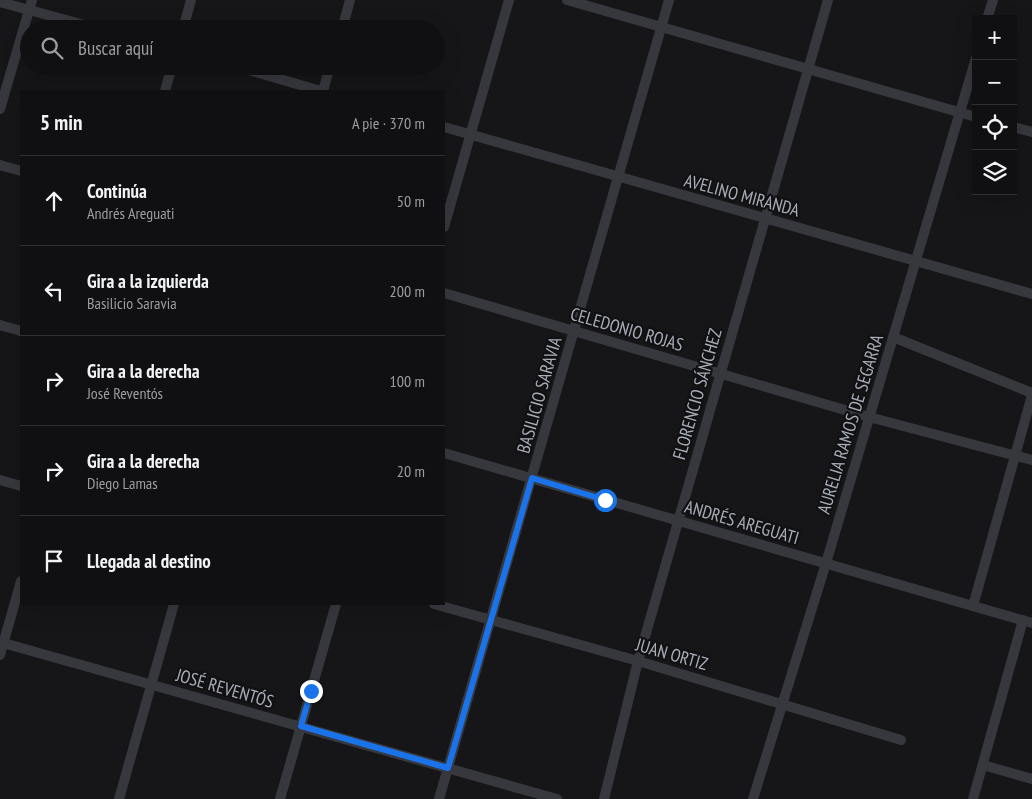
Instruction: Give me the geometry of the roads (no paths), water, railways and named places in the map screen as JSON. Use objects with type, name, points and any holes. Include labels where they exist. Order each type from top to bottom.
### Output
[{"type":"street","points":[[185,20],[191,0]]},
{"type":"street","points":[[344,20],[350,0]]},
{"type":"street","points":[[445,223],[509,0]]},
{"type":"street","points":[[567,0],[972,116]]},
{"type":"street","name":"BASILICIO SARAVIA","points":[[439,799],[669,0]]},
{"type":"street","name":"FLORENCIO SÁNCHEZ","points":[[604,799],[638,661],[828,0]]},
{"type":"street","points":[[988,15],[992,0]]},
{"type":"street","points":[[0,2],[30,5],[73,20]]},
{"type":"street","points":[[26,20],[30,5]]},
{"type":"street","points":[[0,110],[20,40]]},
{"type":"street","name":"AURELIA RAMOS DE SEGARRA","points":[[753,799],[826,563],[975,60]]},
{"type":"street","points":[[165,90],[169,75]]},
{"type":"street","points":[[266,75],[319,90]]},
{"type":"street","points":[[322,90],[327,75]]},
{"type":"street","name":"AVELINO MIRANDA","points":[[445,127],[1032,294]]},
{"type":"street","points":[[1017,128],[1032,132]]},
{"type":"street","points":[[0,165],[20,171]]},
{"type":"street","name":"CELEDONIO ROJAS","points":[[445,293],[869,418],[1032,460]]},
{"type":"street","points":[[0,325],[20,331]]},
{"type":"street","points":[[893,338],[1032,394],[973,606]]},
{"type":"street","name":"ANDRÉS AREGUATI","points":[[445,453],[1028,621]]},
{"type":"street","points":[[0,480],[20,486]]},
{"type":"street","points":[[0,655],[20,584]]},
{"type":"street","points":[[119,799],[174,605]]},
{"type":"street","points":[[280,799],[336,605]]},
{"type":"street","name":"JUAN ORTIZ","points":[[438,605],[638,661],[901,740]]},
{"type":"street","points":[[973,799],[1028,621]]},
{"type":"street","name":"JOSÉ REVENTÓS","points":[[2,643],[557,799]]},
{"type":"street","points":[[983,765],[1032,779]]}]
